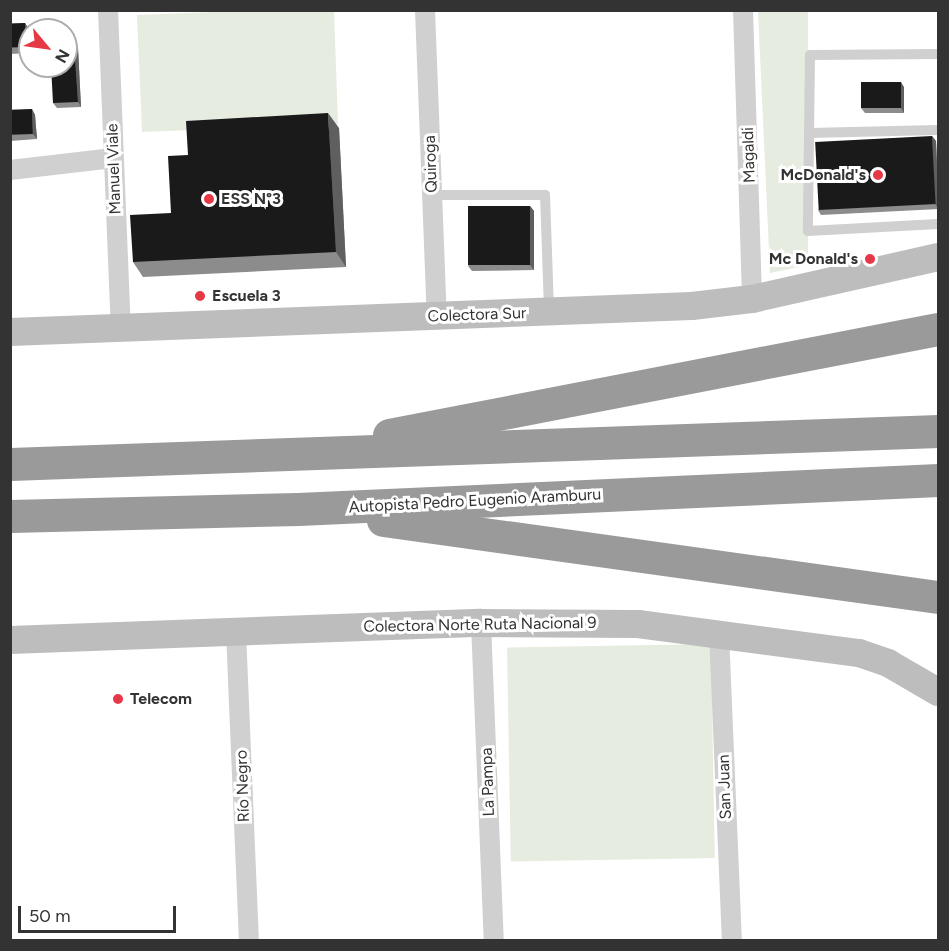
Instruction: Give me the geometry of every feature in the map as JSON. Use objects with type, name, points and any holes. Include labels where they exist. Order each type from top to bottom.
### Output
[{"type":"highway","points":[[291,454],[939,329]]},
{"type":"highway","points":[[10,464],[939,431]]},
{"type":"highway","name":"Autopista Pedro Eugenio Aramburu","points":[[10,516],[298,509],[939,480]]},
{"type":"highway","points":[[298,509],[939,597]]},
{"type":"street","name":"Manuel Viale","points":[[108,10],[121,328]]},
{"type":"street","name":"Quiroga","points":[[425,10],[437,317]]},
{"type":"street","name":"Magaldi","points":[[743,10],[752,299]]},
{"type":"street","points":[[10,170],[113,158]]},
{"type":"street","name":"Colectora Sur","points":[[10,332],[692,306],[752,299],[939,257]]},
{"type":"street","name":"Colectora Norte Ruta Nacional 9","points":[[10,640],[482,622],[638,624],[859,653],[919,678],[939,692]]},
{"type":"street","name":"La Pampa","points":[[482,622],[494,940]]},
{"type":"street","name":"Río Negro","points":[[236,632],[249,940]]},
{"type":"street","name":"San Juan","points":[[719,633],[732,940]]},
{"type":"lane","points":[[939,54],[810,55],[808,231],[939,224]]},
{"type":"lane","points":[[809,133],[939,130]]},
{"type":"lane","points":[[432,195],[545,195],[549,312]]},
{"type":"shaded area","points":[[240,11],[334,11],[338,124],[142,132],[137,15]]},
{"type":"shaded area","points":[[758,11],[808,11],[808,265],[770,273]]},
{"type":"shaded area","points":[[711,644],[715,858],[511,862],[507,648]]},
{"type":"building","points":[[18,23],[18,47],[11,48],[10,24]]},
{"type":"building","points":[[52,78],[76,78],[78,102],[53,103]]},
{"type":"building","points":[[861,82],[901,82],[901,108],[861,108]]},
{"type":"building","points":[[32,109],[33,134],[11,135],[10,110]]},
{"type":"building","points":[[328,113],[336,252],[133,262],[130,215],[171,213],[168,156],[188,155],[186,121]]},
{"type":"building","name":"McDonald's","points":[[932,136],[936,204],[819,210],[815,142]]},
{"type":"building","points":[[468,206],[530,206],[530,265],[468,265]]},
{"type":"place","name":"McDonald's","points":[[878,175]]},
{"type":"place","name":"ESS N°3","points":[[209,199]]},
{"type":"place","name":"Mc Donald's","points":[[870,259]]},
{"type":"place","name":"Escuela 3","points":[[200,296]]},
{"type":"place","name":"Telecom","points":[[118,699]]}]
